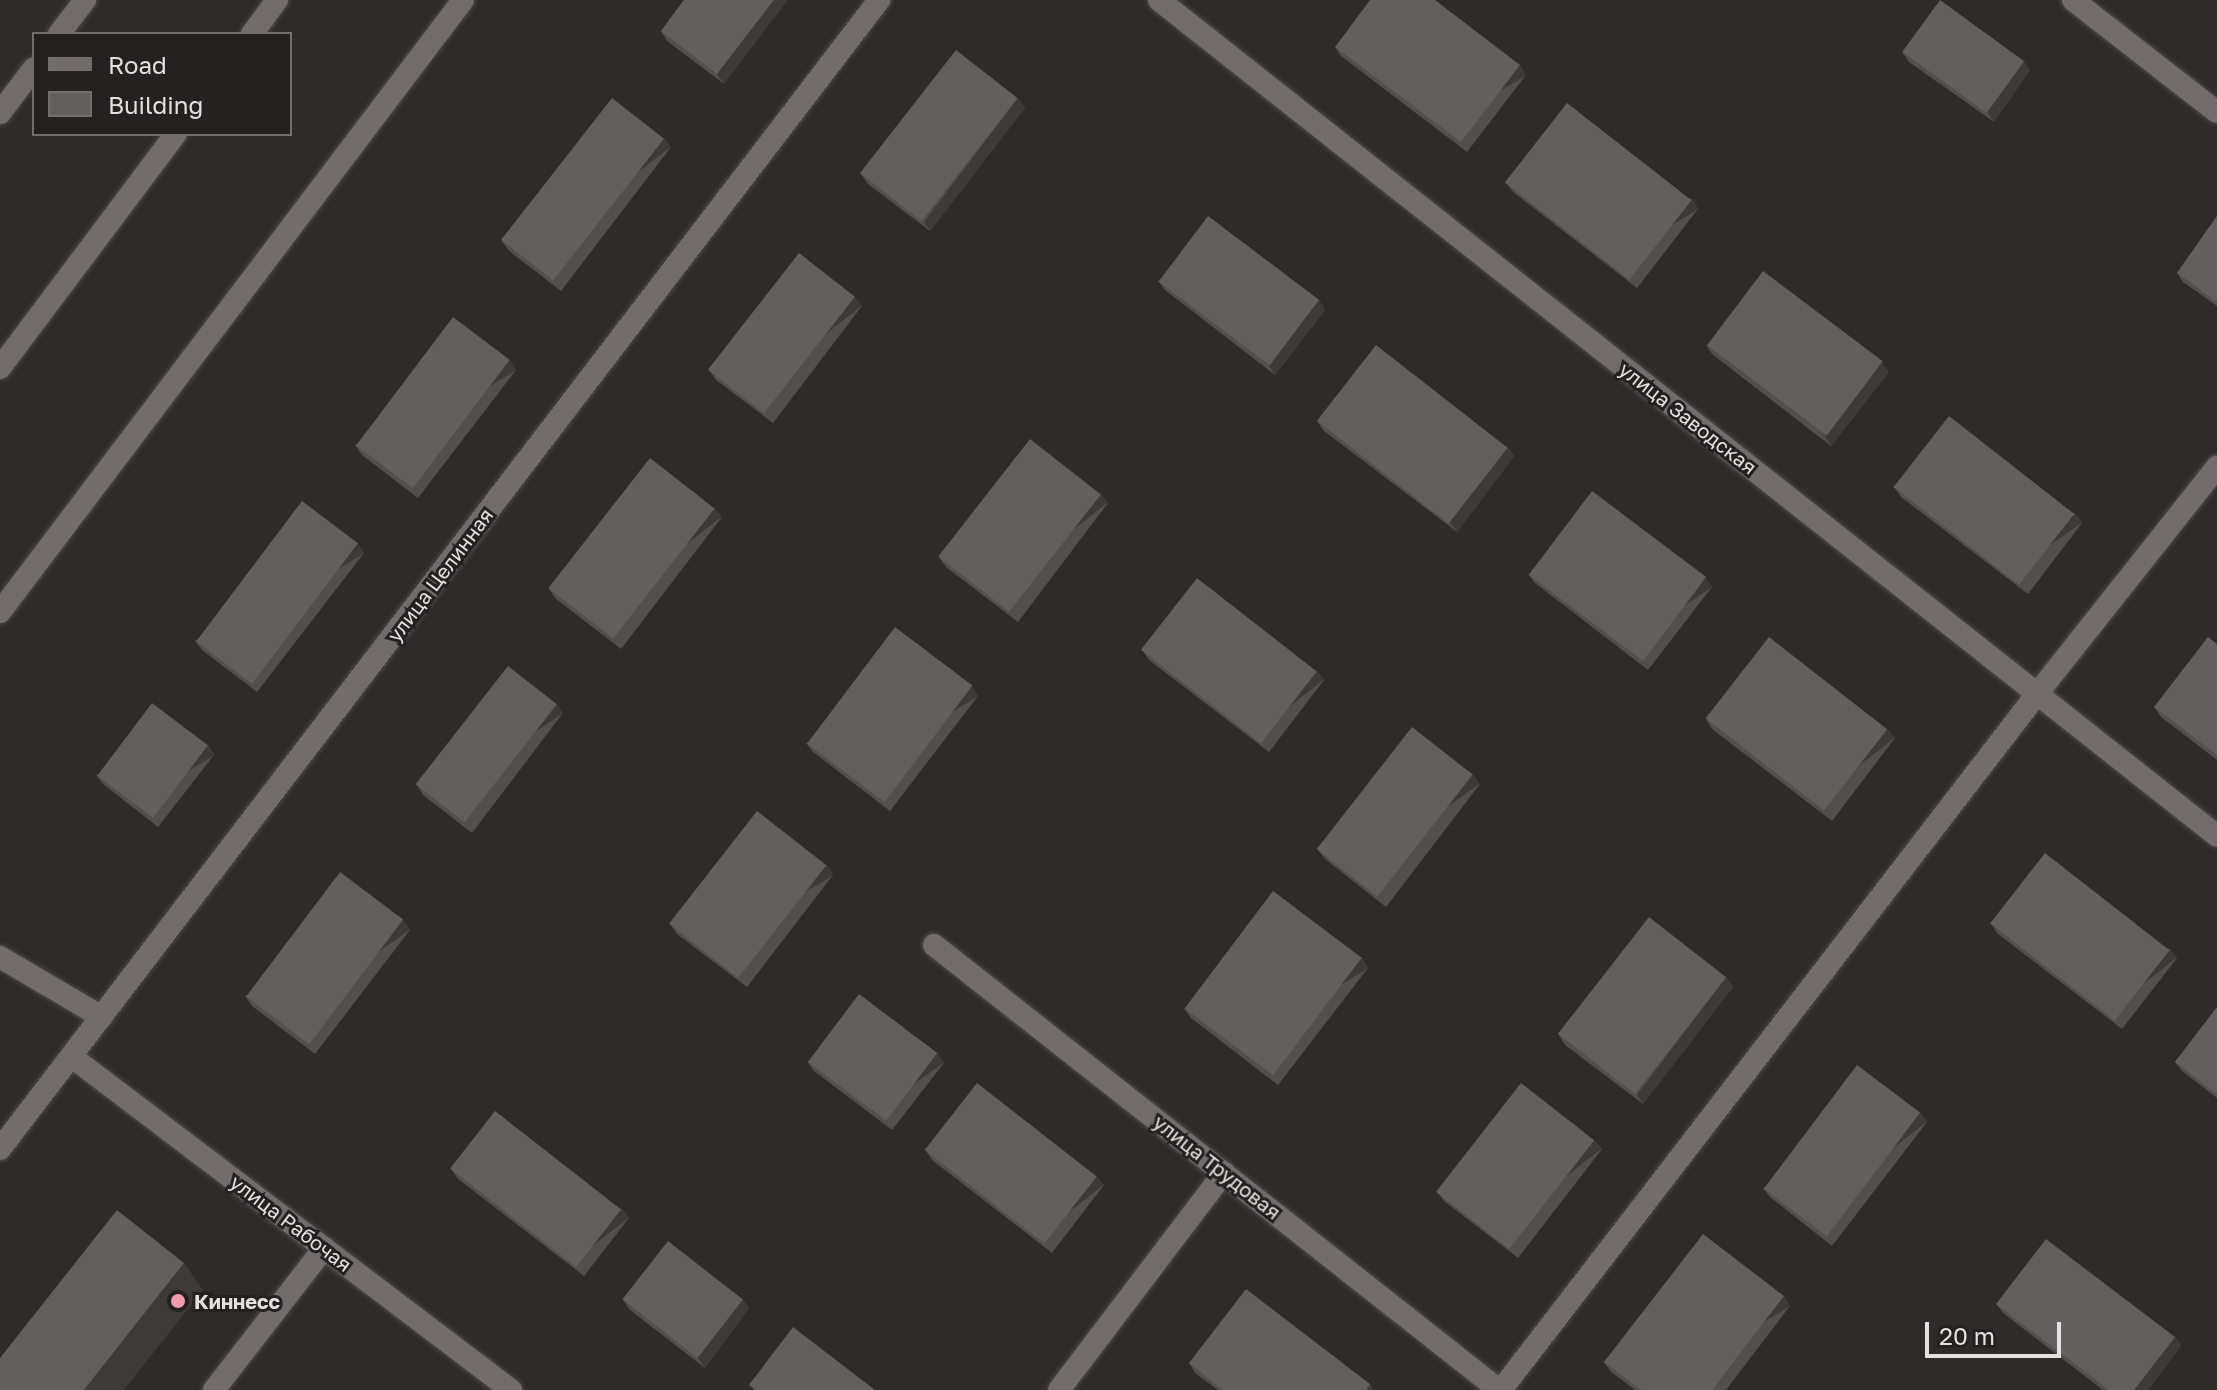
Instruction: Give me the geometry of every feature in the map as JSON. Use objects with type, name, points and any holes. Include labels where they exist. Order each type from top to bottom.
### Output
[{"type":"street","points":[[61,32],[85,0]]},
{"type":"street","points":[[253,32],[277,0]]},
{"type":"street","points":[[0,612],[463,0]]},
{"type":"street","name":"улица Целинная","points":[[0,1149],[879,0]]},
{"type":"street","name":"улица Заводская","points":[[1159,0],[2217,836]]},
{"type":"street","points":[[2073,0],[2217,112]]},
{"type":"street","points":[[0,113],[32,71]]},
{"type":"street","points":[[0,368],[174,136]]},
{"type":"street","points":[[1500,1390],[2037,694],[2217,467]]},
{"type":"street","name":"улица Трудовая","points":[[934,945],[1500,1390]]},
{"type":"street","points":[[0,957],[102,1017]]},
{"type":"street","name":"улица Рабочая","points":[[72,1057],[511,1390]]},
{"type":"street","points":[[1059,1390],[1224,1173]]},
{"type":"street","points":[[214,1390],[324,1248]]},
{"type":"building","points":[[684,0],[774,0],[717,74],[661,31]]},
{"type":"building","points":[[1370,0],[1435,0],[1520,65],[1461,142],[1335,47]]},
{"type":"building","points":[[1940,0],[2024,61],[1987,113],[1902,52]]},
{"type":"building","points":[[956,50],[1017,98],[921,221],[860,173]]},
{"type":"building","points":[[612,98],[664,139],[553,280],[501,240]]},
{"type":"building","points":[[1567,103],[1692,200],[1629,280],[1505,183]]},
{"type":"building","points":[[1208,216],[1319,300],[1270,365],[1159,281]]},
{"type":"building","points":[[2217,216],[2217,302],[2177,273]]},
{"type":"building","points":[[799,253],[855,297],[764,413],[708,370]]},
{"type":"building","points":[[1763,271],[1883,361],[1827,436],[1707,345]]},
{"type":"building","points":[[453,317],[510,360],[413,488],[356,446]]},
{"type":"building","points":[[1376,345],[1508,448],[1448,523],[1317,421]]},
{"type":"building","points":[[1949,416],[2074,514],[2019,585],[1894,487]]},
{"type":"building","points":[[1030,439],[1101,494],[1009,612],[938,556]]},
{"type":"building","points":[[650,458],[715,508],[613,639],[548,588]]},
{"type":"building","points":[[1592,491],[1706,577],[1643,661],[1529,575]]},
{"type":"building","points":[[302,501],[358,543],[252,684],[196,642]]},
{"type":"building","points":[[1197,578],[1317,672],[1261,743],[1141,650]]},
{"type":"building","points":[[895,627],[972,685],[885,802],[807,744]]},
{"type":"building","points":[[1769,637],[1887,729],[1824,811],[1706,718]]},
{"type":"building","points":[[2208,637],[2217,644],[2217,755],[2154,707]]},
{"type":"building","points":[[508,666],[557,704],[465,822],[416,784]]},
{"type":"building","points":[[152,703],[208,745],[153,818],[97,776]]},
{"type":"building","points":[[1412,727],[1473,774],[1377,897],[1317,849]]},
{"type":"building","points":[[757,811],[826,865],[738,978],[669,924]]},
{"type":"building","points":[[2045,853],[2170,950],[2115,1020],[1990,923]]},
{"type":"building","points":[[340,872],[403,920],[309,1044],[246,997]]},
{"type":"building","points":[[1273,891],[1362,958],[1273,1075],[1185,1008]]},
{"type":"building","points":[[1649,917],[1726,977],[1635,1094],[1558,1034]]},
{"type":"building","points":[[859,994],[937,1053],[886,1121],[808,1062]]},
{"type":"building","points":[[2217,1007],[2217,1094],[2175,1062]]},
{"type":"building","points":[[1857,1065],[1920,1113],[1827,1236],[1764,1189]]},
{"type":"building","points":[[977,1083],[1097,1177],[1044,1244],[925,1150]]},
{"type":"building","points":[[1521,1083],[1594,1140],[1509,1249],[1436,1192]]},
{"type":"building","points":[[495,1111],[621,1210],[576,1267],[450,1169]]},
{"type":"building","points":[[117,1210],[184,1263],[84,1390],[0,1390],[0,1358]]},
{"type":"building","points":[[1703,1234],[1784,1296],[1712,1390],[1641,1390],[1604,1362]]},
{"type":"building","points":[[2046,1239],[2175,1337],[2134,1390],[2109,1390],[1996,1304]]},
{"type":"building","points":[[668,1241],[743,1299],[697,1358],[622,1299]]},
{"type":"building","points":[[1246,1289],[1370,1384],[1366,1390],[1223,1390],[1189,1363]]},
{"type":"building","points":[[793,1327],[875,1390],[755,1390],[749,1385]]},
{"type":"place","name":"Киннесс","points":[[178,1301]]}]
